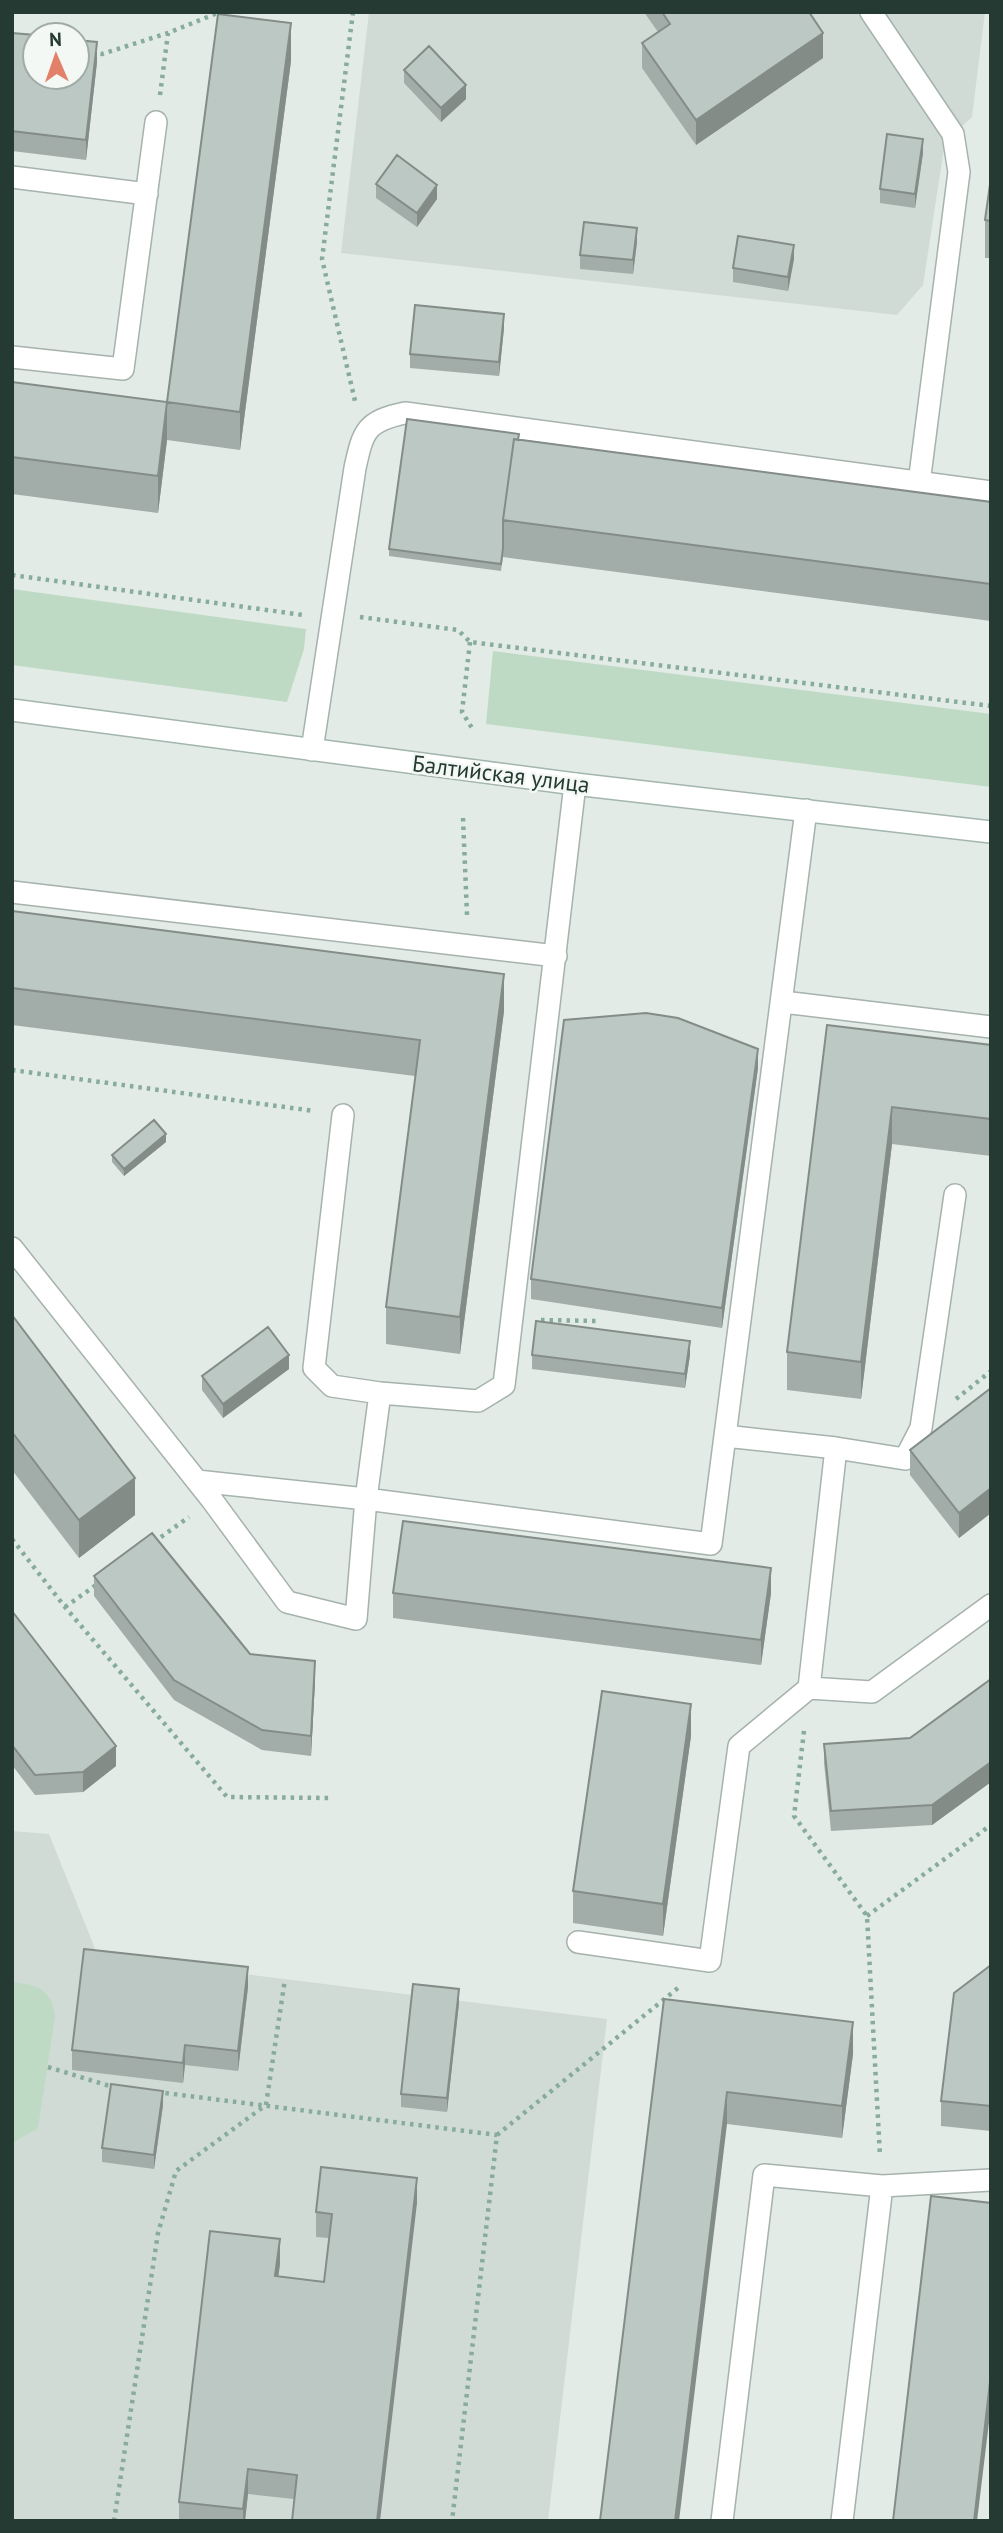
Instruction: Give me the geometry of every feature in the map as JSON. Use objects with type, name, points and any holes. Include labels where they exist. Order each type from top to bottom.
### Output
[{"type":"main road","points":[[872,12],[953,134],[959,172],[919,483]]},
{"type":"main road","points":[[12,357],[123,369],[156,121]]},
{"type":"main road","points":[[12,177],[146,194]]},
{"type":"main road","points":[[312,750],[331,613],[362,434],[380,418],[405,413],[991,492]]},
{"type":"main road","name":"Балтийская улица","points":[[12,710],[575,784],[991,832]]},
{"type":"main road","points":[[343,1115],[314,1368],[332,1386],[478,1401],[504,1385],[575,784]]},
{"type":"main road","points":[[197,1481],[366,1499],[711,1544],[806,810]]},
{"type":"main road","points":[[12,892],[556,956]]},
{"type":"main road","points":[[783,1002],[991,1027]]},
{"type":"main road","points":[[725,1436],[836,1448],[905,1459],[921,1428],[955,1195]]},
{"type":"main road","points":[[12,1248],[212,1500],[287,1602],[356,1619],[366,1499],[380,1393]]},
{"type":"main road","points":[[810,1688],[836,1448]]},
{"type":"main road","points":[[578,1942],[710,1961],[739,1746],[810,1688],[872,1692],[991,1605]]},
{"type":"main road","points":[[722,2521],[764,2175],[882,2186],[991,2180]]},
{"type":"main road","points":[[842,2521],[882,2186]]},
{"type":"path","points":[[91,53],[102,54],[168,33],[220,12]]},
{"type":"path","points":[[354,12],[322,260],[362,434]]},
{"type":"path","points":[[156,121],[168,33]]},
{"type":"path","points":[[12,575],[298,615],[331,613],[458,630],[470,642],[991,706]]},
{"type":"path","points":[[470,642],[462,712],[472,729]]},
{"type":"path","points":[[463,818],[469,945]]},
{"type":"path","points":[[12,1070],[343,1115]]},
{"type":"path","points":[[512,1320],[598,1321]]},
{"type":"path","points":[[145,1549],[212,1500]]},
{"type":"path","points":[[12,1539],[65,1607],[227,1797],[331,1798]]},
{"type":"path","points":[[65,1607],[99,1582]]},
{"type":"path","points":[[810,1688],[794,1816],[867,1916],[882,2186]]},
{"type":"path","points":[[867,1916],[991,1825]]},
{"type":"path","points":[[452,2521],[497,2135],[710,1961]]},
{"type":"path","points":[[114,2521],[158,2233],[176,2171],[266,2105],[285,1979]]},
{"type":"path","points":[[48,2067],[122,2088]]},
{"type":"path","points":[[149,2091],[497,2135]]},
{"type":"shaded area","points":[[369,12],[985,12],[972,117],[945,142],[923,285],[897,315],[341,253]]},
{"type":"shaded area","points":[[12,1831],[49,1834],[98,1956],[607,2019],[548,2521],[12,2521]]},
{"type":"green space","points":[[12,589],[306,629],[304,649],[287,702],[12,665]]},
{"type":"green space","points":[[493,651],[991,714],[991,787],[486,724]]},
{"type":"green space","points":[[12,1982],[42,1990],[51,2000],[55,2016],[38,2128],[14,2142]]},
{"type":"building","points":[[662,12],[809,12],[823,33],[696,120],[642,43],[670,24]]},
{"type":"building","points":[[218,14],[291,23],[240,412],[167,402]]},
{"type":"building","points":[[12,33],[21,34],[21,91],[91,91],[91,41],[97,42],[86,140],[12,131]]},
{"type":"building","points":[[429,46],[466,85],[441,108],[404,70]]},
{"type":"building","points":[[887,134],[923,139],[915,194],[880,189]]},
{"type":"building","points":[[397,155],[437,185],[417,213],[376,184]]},
{"type":"building","points":[[991,177],[991,221],[985,220]]},
{"type":"building","points":[[584,222],[637,228],[633,260],[580,255]]},
{"type":"building","points":[[738,236],[794,245],[788,277],[733,268]]},
{"type":"building","points":[[415,305],[504,314],[499,362],[410,354]]},
{"type":"building","points":[[12,382],[167,402],[158,476],[12,457]]},
{"type":"building","points":[[407,419],[519,434],[518,440],[514,439],[503,520],[501,564],[389,549]]},
{"type":"building","points":[[514,439],[991,502],[991,584],[503,520]]},
{"type":"building","points":[[12,911],[504,974],[460,1317],[386,1307],[420,1040],[12,988]]},
{"type":"building","points":[[646,1013],[678,1018],[758,1049],[722,1308],[531,1279],[564,1020]]},
{"type":"building","points":[[827,1025],[991,1045],[991,1119],[892,1107],[861,1362],[787,1352]]},
{"type":"building","points":[[154,1120],[166,1134],[124,1169],[112,1155]]},
{"type":"building","points":[[12,1315],[135,1478],[79,1520],[12,1432]]},
{"type":"building","points":[[536,1321],[690,1341],[685,1374],[532,1355]]},
{"type":"building","points":[[268,1327],[289,1355],[223,1404],[202,1376]]},
{"type":"building","points":[[991,1388],[991,1488],[959,1513],[910,1450]]},
{"type":"building","points":[[403,1521],[771,1568],[761,1640],[393,1593]]},
{"type":"building","points":[[152,1533],[250,1654],[315,1661],[311,1736],[262,1730],[174,1680],[94,1576]]},
{"type":"building","points":[[12,1611],[116,1746],[83,1772],[35,1775],[12,1745]]},
{"type":"building","points":[[991,1679],[991,1762],[932,1805],[831,1811],[824,1744],[910,1738]]},
{"type":"building","points":[[602,1691],[691,1704],[663,1904],[573,1891]]},
{"type":"building","points":[[84,1949],[248,1967],[238,2051],[185,2045],[183,2063],[72,2050]]},
{"type":"building","points":[[991,1965],[991,2106],[941,2101],[954,1993]]},
{"type":"building","points":[[413,1984],[459,1989],[447,2098],[401,2094]]},
{"type":"building","points":[[664,1999],[853,2022],[842,2106],[727,2092],[675,2521],[600,2521]]},
{"type":"building","points":[[111,2084],[163,2091],[154,2155],[102,2148]]},
{"type":"building","points":[[321,2167],[417,2178],[377,2521],[292,2521],[297,2475],[248,2469],[243,2509],[179,2502],[210,2231],[280,2239],[275,2276],[324,2282],[332,2214],[316,2212]]},
{"type":"building","points":[[931,2196],[991,2203],[991,2373],[974,2521],[893,2521]]}]
